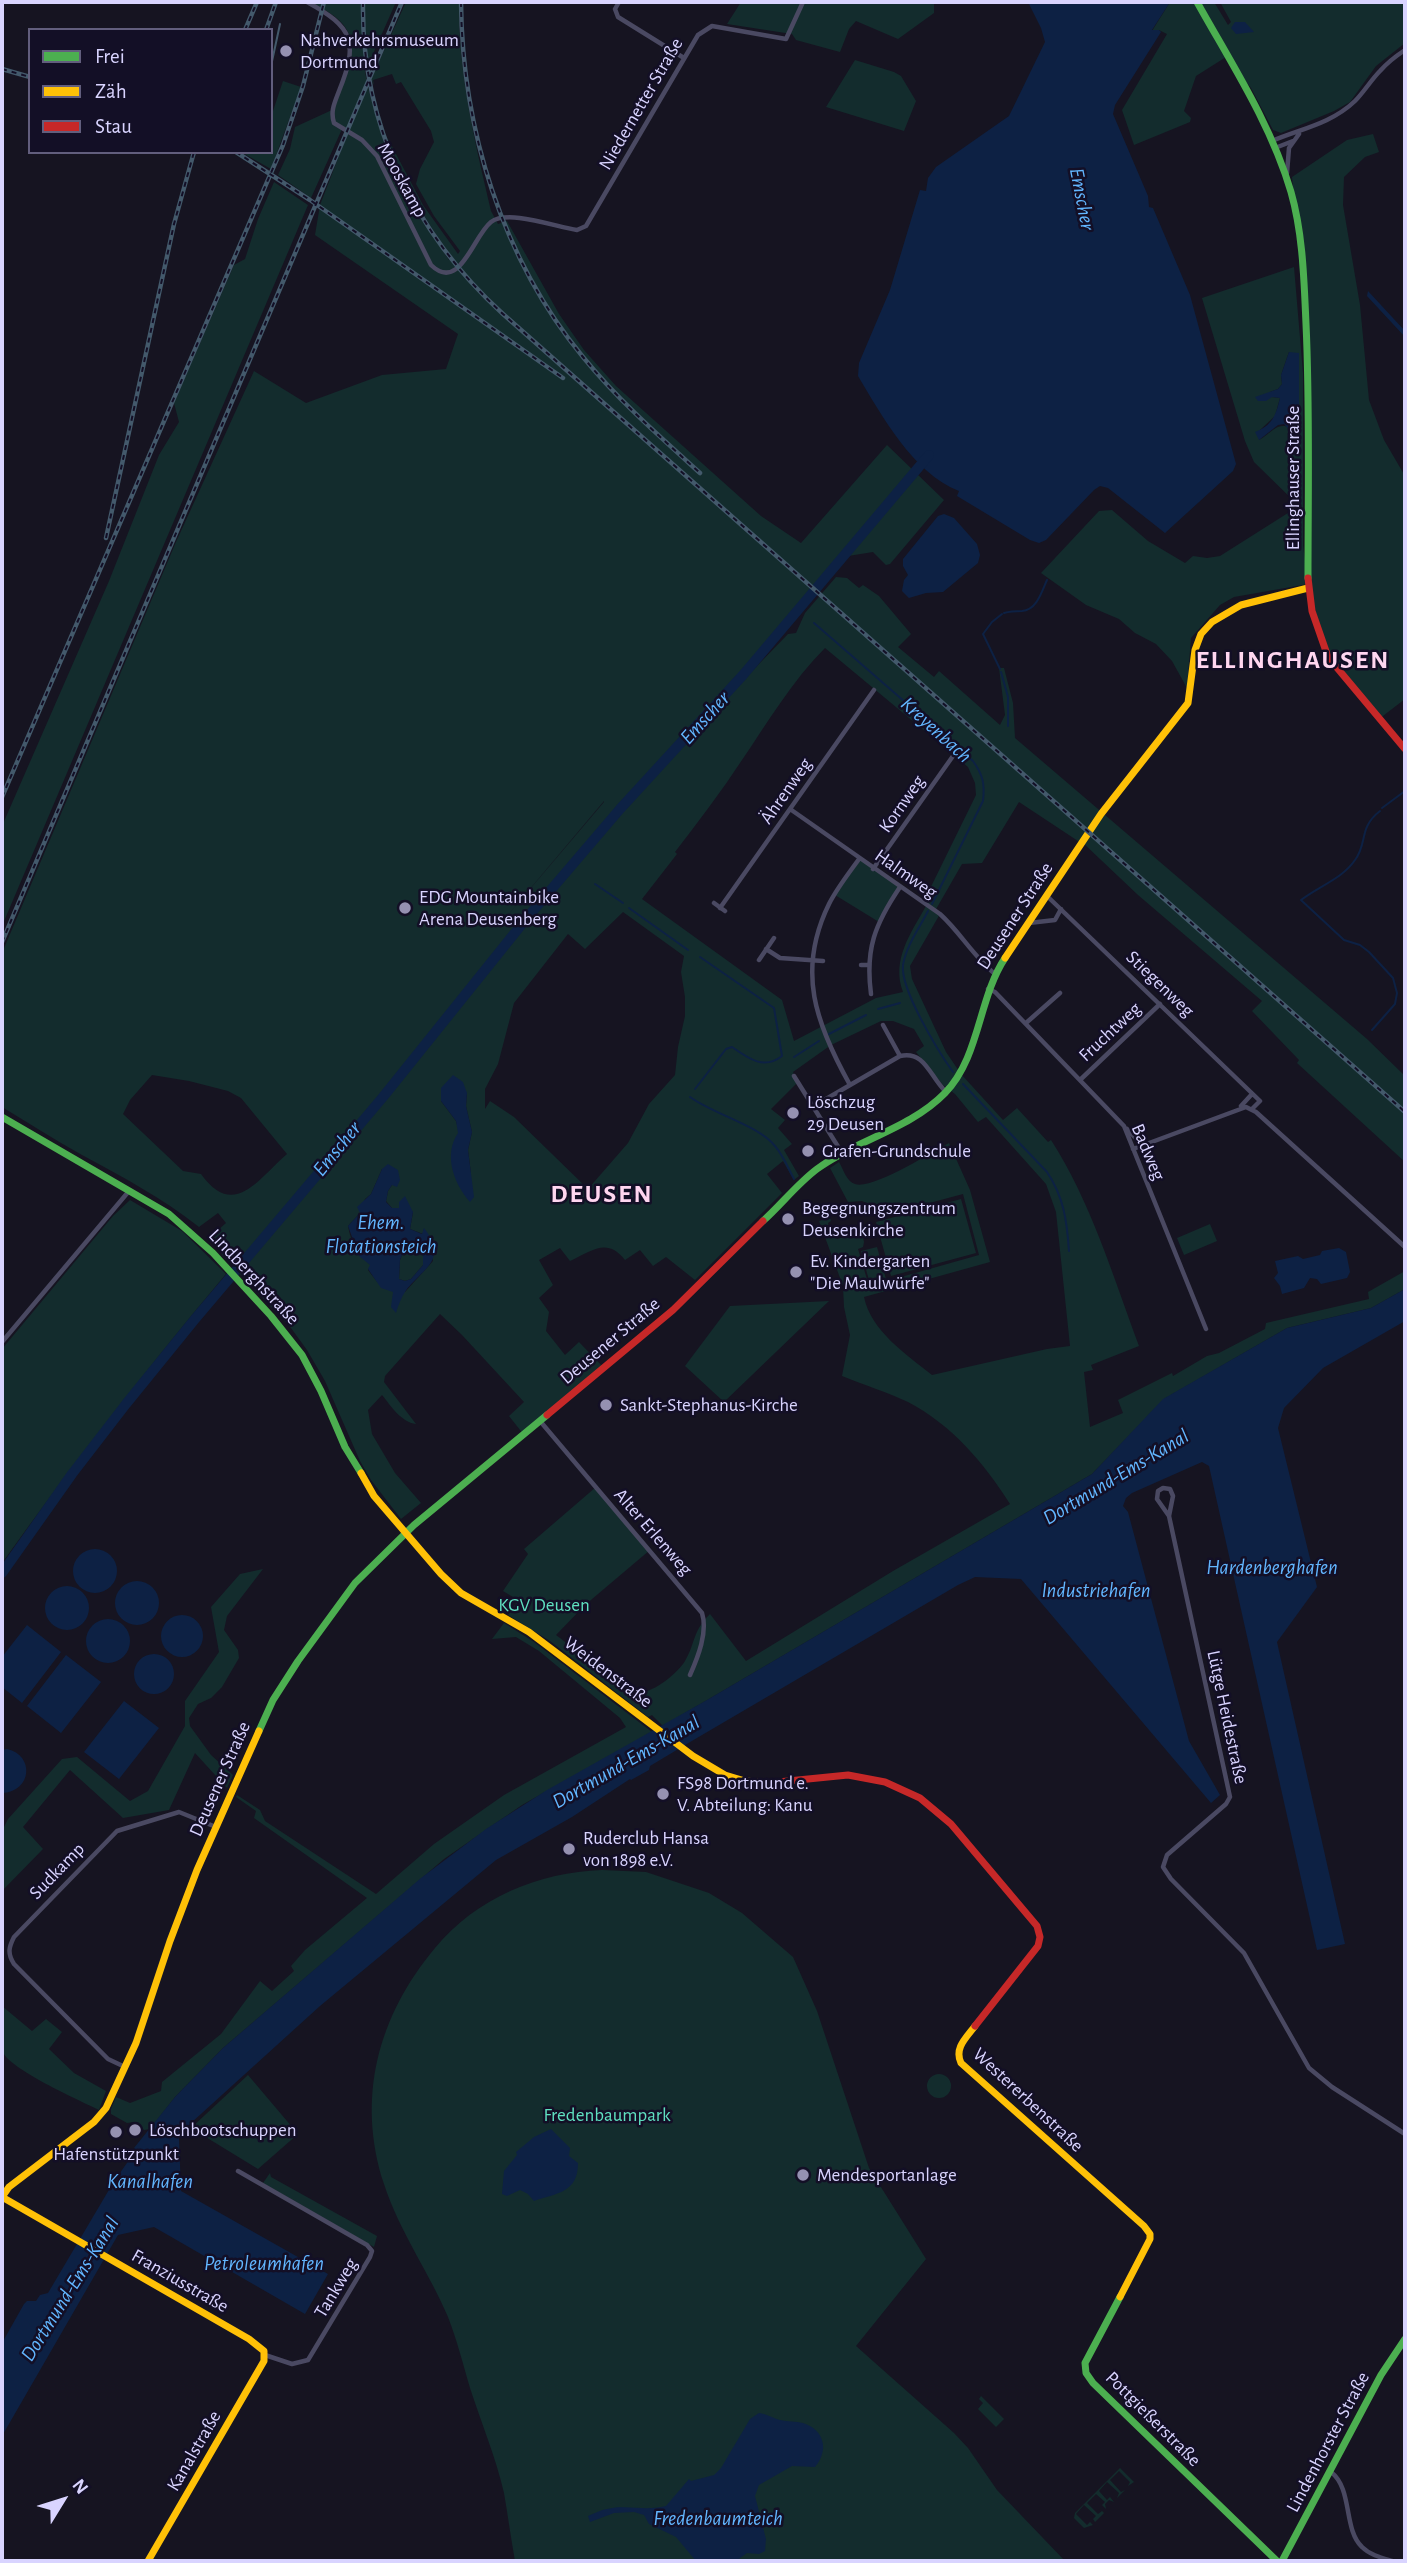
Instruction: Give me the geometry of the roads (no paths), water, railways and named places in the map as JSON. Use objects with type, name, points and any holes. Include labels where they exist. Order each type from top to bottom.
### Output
[{"type":"street","name":"Mooskamp","points":[[307,2],[339,22],[351,47],[350,60],[332,111],[334,123],[362,140],[377,156],[431,265],[447,274]]},
{"type":"street","points":[[619,2],[615,9],[618,17],[684,58]]},
{"type":"street","name":"Niedernetter Straße","points":[[447,274],[457,270],[484,229],[498,218],[514,217],[569,229],[583,228],[589,223],[698,34],[712,26],[786,39],[803,2]]},
{"type":"street","name":"Ellinghauser Straße","points":[[1197,2],[1273,145],[1287,178]]},
{"type":"street","name":"Ellinghauser Straße","points":[[1273,145],[1292,133],[1300,133],[1336,115],[1356,101],[1381,69],[1405,50]]},
{"type":"street","name":"Ellinghauser Straße","points":[[1300,133],[1287,154],[1287,178],[1303,272],[1308,367],[1308,588],[1312,611],[1328,657],[1405,749]]},
{"type":"street","points":[[1273,145],[1295,140]]},
{"type":"street","name":"Deusener Straße","points":[[2,2197],[13,2184],[101,2115],[145,2021],[174,1929],[273,1700],[355,1583],[405,1533],[700,1285],[810,1175],[842,1153],[927,1108],[946,1092],[961,1074],[995,974],[1101,814],[1188,703],[1195,652],[1205,631],[1236,605],[1308,588]]},
{"type":"street","name":"Ährenweg","points":[[713,903],[723,909],[874,690]]},
{"type":"street","name":"Kornweg","points":[[873,869],[953,756]]},
{"type":"street","name":"Halmweg","points":[[790,809],[947,921],[995,974]]},
{"type":"street","points":[[850,1084],[821,1027],[816,1007],[812,961],[816,937],[830,902],[859,859]]},
{"type":"street","points":[[871,994],[871,942],[884,911],[900,887]]},
{"type":"street","name":"Stiegenweg","points":[[1046,895],[1252,1094]]},
{"type":"street","points":[[1028,923],[1055,920],[1061,908]]},
{"type":"street","points":[[759,960],[774,938]]},
{"type":"street","points":[[766,949],[780,958],[822,961]]},
{"type":"street","points":[[861,965],[869,965]]},
{"type":"street","name":"Badweg","points":[[988,989],[995,992],[1026,1023],[1124,1126],[1206,1329]]},
{"type":"street","points":[[1026,1023],[1060,993]]},
{"type":"street","name":"Fruchtweg","points":[[1080,1080],[1160,1004]]},
{"type":"street","points":[[883,1025],[900,1056]]},
{"type":"street","points":[[814,1106],[900,1056],[909,1054],[916,1056],[946,1092]]},
{"type":"street","points":[[794,1076],[842,1153]]},
{"type":"street","points":[[1239,1107],[1252,1094],[1260,1101],[1252,1109]]},
{"type":"street","points":[[1133,1149],[1239,1107],[1252,1109],[1405,1247]]},
{"type":"street","name":"Lindberghstraße","points":[[2,1117],[176,1219],[220,1260],[285,1332],[302,1355],[360,1475],[405,1533]]},
{"type":"street","points":[[1124,1126],[1141,1144]]},
{"type":"street","points":[[2,1342],[129,1191]]},
{"type":"street","name":"Alter Erlenweg","points":[[540,1421],[702,1613],[702,1639],[690,1675]]},
{"type":"street","name":"Lütge Heidestraße","points":[[1169,1516],[1173,1496],[1170,1489],[1163,1488],[1158,1491],[1157,1499],[1169,1516],[1230,1797],[1167,1855],[1163,1867],[1171,1879],[1244,1953],[1309,2068],[1332,2087],[1405,2134]]},
{"type":"street","name":"Weidenstraße","points":[[405,1533],[461,1593],[529,1632],[693,1756],[725,1775],[744,1781],[778,1783],[848,1775],[885,1782],[910,1792],[951,1824],[1037,1926],[1040,1937]]},
{"type":"street","name":"Sudkamp","points":[[125,2067],[108,2059],[14,1964],[9,1956],[9,1947],[14,1937],[117,1831],[173,1813],[189,1815],[216,1827]]},
{"type":"street","name":"Westererbenstraße","points":[[1040,1937],[1033,1953],[960,2046],[958,2056],[967,2070],[1144,2227],[1150,2234],[1150,2239]]},
{"type":"street","name":"Tankweg","points":[[237,2171],[367,2245],[372,2253],[308,2360],[292,2364],[265,2355]]},
{"type":"street","name":"Franziusstraße","points":[[2,2197],[249,2339],[262,2347],[265,2355]]},
{"type":"street","name":"Pottgießerstraße","points":[[1150,2239],[1085,2363],[1086,2373],[1096,2386],[1279,2561]]},
{"type":"street","name":"Lindenhorster Straße","points":[[1279,2561],[1331,2472],[1381,2375],[1405,2339]]},
{"type":"street","name":"Kanalstraße","points":[[148,2561],[265,2355]]},
{"type":"street","points":[[1331,2472],[1338,2480],[1357,2542],[1368,2552],[1392,2561]]},
{"type":"water","points":[[1028,2],[1170,2],[1152,30],[1161,32],[1115,105],[1113,114],[1148,196],[1149,207],[1153,208],[1190,295],[1236,464],[1233,471],[1165,533],[1108,488],[1100,486],[1046,540],[1039,543],[1030,540],[957,496],[959,491],[942,483],[927,471],[900,442],[858,376],[859,363],[890,290],[920,190],[926,191],[928,178],[936,167],[1009,116],[1045,42]]},
{"type":"water","points":[[1235,22],[1245,22],[1254,32],[1236,34],[1231,28]]},
{"type":"water","points":[[1368,291],[1405,331],[1405,337],[1367,296]]},
{"type":"water","points":[[1289,352],[1299,353],[1299,430],[1297,433],[1291,432],[1284,424],[1278,425],[1259,440],[1255,432],[1266,427],[1272,419],[1280,398],[1258,401],[1255,397],[1278,389],[1282,384],[1281,375]]},
{"type":"water","points":[[944,514],[954,518],[977,544],[980,555],[978,563],[943,592],[909,598],[902,591],[908,575],[903,559],[938,516]]},
{"type":"water","points":[[453,1075],[463,1082],[467,1093],[466,1106],[472,1132],[468,1150],[474,1197],[470,1202],[459,1187],[452,1169],[451,1151],[458,1133],[456,1121],[441,1101],[441,1088]]},
{"type":"water","name":"Ehem. Flotationsteich","points":[[388,1164],[398,1170],[400,1180],[397,1187],[392,1185],[388,1191],[386,1202],[392,1208],[399,1208],[399,1202],[405,1196],[413,1212],[410,1229],[422,1234],[424,1228],[434,1249],[430,1264],[405,1292],[396,1313],[391,1307],[393,1292],[381,1288],[368,1269],[370,1265],[359,1256],[348,1226],[360,1213],[357,1207],[371,1194],[382,1169]],"holes":[[[417,1247],[423,1250],[423,1265],[411,1279],[399,1279],[400,1260],[404,1250]]]},
{"type":"water","points":[[1339,1248],[1346,1252],[1350,1272],[1347,1278],[1321,1284],[1317,1279],[1310,1278],[1304,1288],[1282,1294],[1274,1278],[1278,1273],[1275,1261],[1298,1256],[1303,1259]]},
{"type":"water","points":[[1405,1289],[1405,1321],[1323,1368],[1284,1408],[1278,1428],[1317,1587],[1277,1642],[1345,1944],[1317,1950],[1209,1466],[1202,1462],[1132,1493],[1123,1506],[1128,1512],[1189,1741],[1220,1795],[1211,1803],[1021,1579],[975,1577],[958,1585],[685,1745],[572,1817],[496,1860],[320,2006],[180,2133],[181,2191],[328,2274],[305,2314],[154,2227],[118,2235],[2,2436],[2,2343],[24,2304],[27,2301],[36,2301],[40,2295],[48,2293],[113,2183],[136,2150],[134,2148],[175,2097],[223,2048],[421,1878],[486,1829],[547,1790],[707,1700],[1092,1474],[1163,1399],[1287,1328],[1371,1308]]},
{"type":"water","points":[[95,1549],[110,1556],[117,1571],[110,1586],[95,1593],[80,1586],[73,1571],[80,1556]]},
{"type":"water","points":[[137,1581],[152,1588],[159,1603],[152,1618],[137,1625],[122,1618],[115,1603],[122,1588]]},
{"type":"water","points":[[67,1586],[82,1593],[89,1608],[82,1623],[67,1630],[52,1623],[45,1608],[52,1593]]},
{"type":"water","points":[[182,1615],[197,1621],[203,1636],[197,1651],[182,1657],[167,1651],[161,1636],[167,1621]]},
{"type":"water","points":[[108,1619],[123,1626],[130,1641],[123,1656],[108,1663],[93,1656],[86,1641],[93,1626]]},
{"type":"water","points":[[27,1625],[61,1652],[22,1703],[2,1687],[2,1657]]},
{"type":"water","points":[[154,1654],[162,1655],[168,1660],[173,1666],[173,1682],[168,1688],[162,1693],[154,1694],[146,1693],[140,1688],[135,1682],[134,1674],[135,1666],[140,1660],[146,1655]]},
{"type":"water","points":[[66,1655],[101,1682],[61,1733],[27,1706]]},
{"type":"water","points":[[124,1701],[159,1728],[119,1779],[84,1752]]},
{"type":"water","points":[[7,1749],[22,1758],[26,1773],[19,1787],[2,1793],[2,1750]]},
{"type":"water","points":[[551,2129],[570,2148],[569,2156],[578,2163],[577,2173],[570,2186],[534,2201],[520,2190],[507,2196],[502,2194],[504,2171],[517,2155],[516,2152],[534,2137]]},
{"type":"water","name":"Fredenbaumteich","points":[[759,2413],[810,2426],[820,2436],[823,2448],[815,2467],[792,2466],[759,2485],[755,2496],[766,2539],[765,2551],[759,2554],[747,2553],[736,2561],[696,2561],[676,2537],[649,2524],[644,2515],[634,2512],[614,2513],[590,2522],[588,2516],[610,2508],[666,2506],[689,2479],[691,2481],[714,2475],[721,2468],[750,2419]]},
{"type":"waterway","name":"Emscher","points":[[2,1573],[72,1474],[126,1404],[383,1097],[526,919],[620,809],[743,675],[929,455]]},
{"type":"waterway","points":[[1004,613],[1032,607],[1047,580]]},
{"type":"waterway","points":[[1000,669],[983,634],[1002,614]]},
{"type":"waterway","name":"Kreyenbach","points":[[814,623],[973,761],[981,775],[983,801],[932,904]]},
{"type":"waterway","points":[[1001,672],[1008,697],[1008,726]]},
{"type":"waterway","points":[[1382,808],[1405,791]]},
{"type":"waterway","points":[[1372,1030],[1395,1004],[1397,993],[1393,978],[1369,952],[1360,945],[1344,940],[1301,900],[1350,867],[1359,854],[1369,823],[1380,811]]},
{"type":"waterway","points":[[595,884],[623,903]]},
{"type":"waterway","points":[[629,908],[688,950]]},
{"type":"waterway","name":"Kreyenbach","points":[[928,911],[907,951],[903,965],[904,976],[921,1020],[953,1072]]},
{"type":"waterway","points":[[695,1089],[726,1049],[732,1047],[751,1059],[763,1062],[782,1056],[774,1008],[700,957]]},
{"type":"waterway","points":[[878,1009],[900,1003]]},
{"type":"waterway","points":[[829,1034],[866,1015]]},
{"type":"waterway","points":[[794,1057],[819,1041]]},
{"type":"waterway","name":"Kreyenbach","points":[[963,1084],[1047,1172],[1064,1210],[1069,1251]]},
{"type":"waterway","points":[[690,1097],[767,1139],[780,1153],[794,1179]]},
{"type":"tram line","points":[[273,57],[280,24]]},
{"type":"railway","points":[[246,28],[257,2]]},
{"type":"railway","points":[[267,28],[276,2]]},
{"type":"railway","points":[[2,797],[283,145],[303,86],[324,2]]},
{"type":"railway","points":[[363,2],[365,47],[372,91],[383,133],[419,212],[443,248],[471,282],[503,314],[1405,1112]]},
{"type":"railway","points":[[2,942],[402,2]]},
{"type":"railway","points":[[461,2],[469,97],[479,144],[509,235],[530,278],[555,319],[596,373],[700,473]]},
{"type":"railway","points":[[2,69],[28,76]]},
{"type":"railway","points":[[106,538],[174,224],[193,154]]},
{"type":"railway","points":[[239,154],[310,200],[563,378]]},
{"type":"place","name":"Nahverkehrsmuseum Dortmund","points":[[286,51]]},
{"type":"place","name":"EDG Mountainbike Arena Deusenberg","points":[[405,908]]},
{"type":"place","name":"Löschzug 29 Deusen","points":[[793,1113]]},
{"type":"place","name":"Grafen-Grundschule","points":[[808,1151]]},
{"type":"place","name":"Begegnungszentrum Deusenkirche","points":[[788,1219]]},
{"type":"place","name":"Ev. Kindergarten \"Die Maulwürfe\"","points":[[796,1272]]},
{"type":"place","name":"Sankt-Stephanus-Kirche","points":[[606,1405]]},
{"type":"place","name":"FS98 Dortmund e. V. Abteilung: Kanu","points":[[663,1794]]},
{"type":"place","name":"Ruderclub Hansa von 1898 e.V.","points":[[569,1849]]},
{"type":"place","name":"Löschbootschuppen","points":[[135,2130]]},
{"type":"place","name":"Hafenstützpunkt","points":[[116,2132]]},
{"type":"place","name":"Mendesportanlage","points":[[803,2175]]},
{"type":"district","name":"ELLINGHAUSEN","points":[[1293,660]]},
{"type":"district","name":"DEUSEN","points":[[602,1194]]},
{"type":"water label","name":"Dortmund-Ems-Kanal","points":[[1116,1477]]},
{"type":"water label","name":"Hardenberghafen","points":[[1272,1568]]},
{"type":"water label","name":"Industriehafen","points":[[1096,1591]]},
{"type":"water label","name":"Dortmund-Ems-Kanal","points":[[626,1762]]},
{"type":"water label","name":"Kanalhafen","points":[[150,2182]]},
{"type":"water label","name":"Petroleumhafen","points":[[264,2264]]},
{"type":"water label","name":"Dortmund-Ems-Kanal","points":[[70,2289]]},
{"type":"park label","name":"KGV Deusen","points":[[544,1605]]},
{"type":"park label","name":"Fredenbaumpark","points":[[607,2115]]}]
